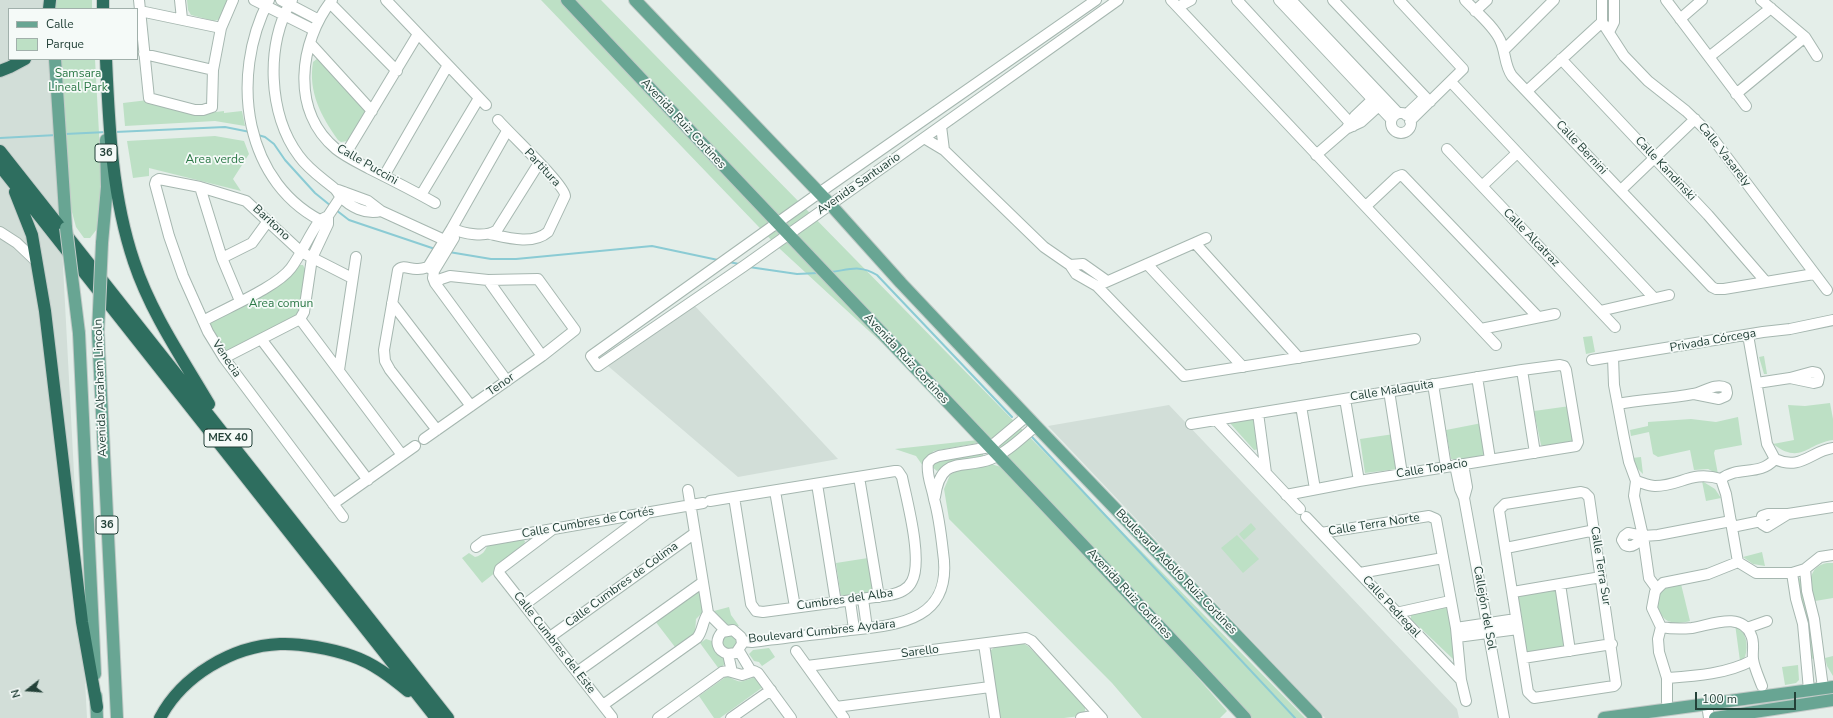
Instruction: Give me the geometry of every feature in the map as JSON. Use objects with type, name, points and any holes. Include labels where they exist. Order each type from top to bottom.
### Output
[{"type":"highway","points":[[0,71],[10,68],[23,60]]},
{"type":"highway","points":[[106,60],[110,138],[118,203],[134,264],[161,322],[233,444]]},
{"type":"highway","points":[[2,161],[32,235],[37,262],[45,311],[82,622],[97,712]]},
{"type":"highway","name":"MEX 40","points":[[2,161],[233,444],[448,718]]},
{"type":"highway","name":"MEX 40","points":[[2,161],[436,718]]},
{"type":"highway","points":[[160,718],[174,698],[201,672],[232,655],[249,649],[279,644],[294,644],[352,656],[392,678],[428,708]]},
{"type":"main road","name":"Avenida Ruiz Cortines","points":[[567,0],[1245,718]]},
{"type":"main road","points":[[635,0],[830,204],[901,283],[1036,426]]},
{"type":"main road","name":"36","points":[[55,60],[58,130],[66,228],[80,346],[97,712]]},
{"type":"main road","name":"Avenida Abraham Lincoln","points":[[103,60],[107,187],[102,244],[98,345],[116,718]]},
{"type":"main road","points":[[80,346],[98,345]]},
{"type":"main road","name":"Boulevard Adolfo Ruiz Cortines","points":[[1036,426],[1316,718]]},
{"type":"main road","points":[[1604,718],[1828,687]]},
{"type":"main road","points":[[1716,718],[1833,700]]},
{"type":"street","points":[[138,0],[149,98],[195,110],[203,110],[212,107],[213,70],[221,28],[233,0]]},
{"type":"street","points":[[180,0],[182,19]]},
{"type":"street","points":[[254,0],[267,3],[314,30]]},
{"type":"street","points":[[386,0],[483,102],[421,195]]},
{"type":"street","name":"Avenida Santuario","points":[[1096,0],[591,356],[598,366],[982,98],[1118,0]]},
{"type":"street","points":[[1174,4],[1191,0]]},
{"type":"street","points":[[1237,0],[1350,126]]},
{"type":"street","points":[[1279,0],[1379,99],[1402,117],[1451,82],[1463,68],[1399,0]]},
{"type":"street","points":[[1291,0],[1379,99]]},
{"type":"street","points":[[1333,0],[1427,100]]},
{"type":"street","name":"Calle Bernini","points":[[1465,0],[1497,35],[1504,50],[1508,70],[1712,287],[1724,289],[1766,282]]},
{"type":"street","points":[[1475,11],[1487,0]]},
{"type":"street","points":[[1504,50],[1554,0]]},
{"type":"street","points":[[1527,91],[1602,22],[1602,0]]},
{"type":"street","points":[[1609,32],[1614,22],[1614,0]]},
{"type":"street","points":[[1666,0],[1746,106]]},
{"type":"street","points":[[1680,19],[1702,0]]},
{"type":"street","points":[[1761,0],[1805,37],[1817,56]]},
{"type":"street","points":[[319,20],[288,1],[278,33],[274,57],[274,85],[280,114],[288,137],[298,155],[313,172],[364,211],[381,211],[446,244]]},
{"type":"street","points":[[331,2],[397,71]]},
{"type":"street","name":"Calle Puccini","points":[[331,2],[314,30],[305,66],[304,84],[310,110],[315,121],[326,138],[345,155],[435,202]]},
{"type":"street","points":[[267,3],[253,42],[248,71],[247,96],[255,135],[262,158],[276,183],[296,204],[325,220]]},
{"type":"street","points":[[1174,4],[1496,345]]},
{"type":"street","points":[[1709,57],[1771,8]]},
{"type":"street","points":[[140,11],[221,28]]},
{"type":"street","name":"Calle Vasarely","points":[[1602,22],[1624,56],[1638,71],[1695,119],[1714,139],[1827,290]]},
{"type":"street","points":[[345,155],[418,34]]},
{"type":"street","points":[[1736,94],[1805,37]]},
{"type":"street","points":[[310,43],[372,111]]},
{"type":"street","points":[[144,54],[213,70]]},
{"type":"street","name":"Calle Kandinski","points":[[1561,59],[1717,225],[1766,282]]},
{"type":"street","points":[[384,176],[448,65]]},
{"type":"street","points":[[1451,82],[1654,298]]},
{"type":"street","points":[[973,87],[982,98]]},
{"type":"street","points":[[1316,155],[1379,99]]},
{"type":"street","points":[[1621,190],[1695,119]]},
{"type":"street","name":"Partitura","points":[[490,234],[514,240],[539,237],[548,232],[566,193],[498,120]]},
{"type":"street","points":[[941,126],[944,150]]},
{"type":"street","points":[[507,131],[455,229],[431,269],[435,283],[507,381]]},
{"type":"street","points":[[924,138],[944,150],[1044,248],[1070,265],[1076,274],[1097,286],[1181,374],[1186,376],[1415,339]]},
{"type":"street","name":"Calle Alcatraz","points":[[1447,149],[1615,327]]},
{"type":"street","points":[[1482,186],[1517,152]]},
{"type":"street","points":[[455,229],[490,234],[497,230],[539,163]]},
{"type":"street","points":[[1366,206],[1397,177],[1402,175],[1538,317]]},
{"type":"street","name":"Baritono","points":[[159,179],[200,187],[246,201],[301,252],[352,278]]},
{"type":"street","name":"Venecia","points":[[159,179],[156,181],[156,184],[176,256],[204,321],[224,358],[343,518]]},
{"type":"street","points":[[200,187],[222,258],[240,301]]},
{"type":"street","points":[[204,321],[282,277],[291,269],[301,252],[325,220],[340,192]]},
{"type":"street","points":[[224,358],[300,319],[304,312],[312,258],[325,220]]},
{"type":"street","points":[[222,258],[252,243],[268,222]]},
{"type":"street","points":[[0,232],[17,243],[37,262]]},
{"type":"street","points":[[1097,286],[1206,238]]},
{"type":"street","points":[[1195,243],[1299,358]]},
{"type":"street","points":[[339,370],[356,257]]},
{"type":"street","points":[[1070,265],[1083,264],[1107,281]]},
{"type":"street","points":[[1147,264],[1243,367]]},
{"type":"street","points":[[431,269],[403,267],[398,270],[384,350],[385,361],[390,370],[437,430]]},
{"type":"street","points":[[1766,282],[1814,274]]},
{"type":"street","points":[[435,283],[440,279],[450,276],[488,280],[542,356]]},
{"type":"street","name":"Tenor","points":[[424,439],[573,333],[575,328],[540,280],[488,280]]},
{"type":"street","points":[[1600,311],[1669,295]]},
{"type":"street","points":[[392,303],[471,406]]},
{"type":"street","points":[[1481,329],[1555,314]]},
{"type":"street","points":[[300,319],[402,455]]},
{"type":"street","name":"Privada Córcega","points":[[1592,360],[1790,329],[1833,320]]},
{"type":"street","points":[[1748,335],[1767,444],[1775,459],[1782,462],[1796,462],[1810,458],[1825,449],[1833,448]]},
{"type":"street","points":[[261,338],[368,480]]},
{"type":"street","points":[[1613,357],[1613,375],[1628,456],[1636,481],[1634,492],[1649,568],[1649,578],[1651,583],[1657,589]]},
{"type":"street","name":"Calle Malaquita","points":[[1190,424],[1258,414],[1389,391],[1560,365],[1564,366],[1566,370],[1578,445]]},
{"type":"street","points":[[1522,370],[1535,452]]},
{"type":"street","points":[[1477,377],[1490,459]]},
{"type":"street","points":[[1757,383],[1790,378]]},
{"type":"street","name":"Callejón del Sol","points":[[1433,384],[1460,489],[1464,498],[1504,718]]},
{"type":"street","points":[[1389,391],[1402,474]]},
{"type":"street","points":[[1618,404],[1649,398],[1694,394]]},
{"type":"street","points":[[1345,399],[1359,481]]},
{"type":"street","points":[[1301,406],[1314,489]]},
{"type":"street","points":[[1258,414],[1266,473]]},
{"type":"street","points":[[935,499],[939,480],[949,468],[961,464],[986,460],[1027,416]]},
{"type":"street","name":"Calle Pedregal","points":[[1216,420],[1396,613],[1461,680]]},
{"type":"street","points":[[994,451],[1036,426]]},
{"type":"street","name":"Calle Topacio","points":[[1286,495],[1490,459],[1571,448],[1578,445]]},
{"type":"street","points":[[333,504],[415,446]]},
{"type":"street","name":"Boulevard Cumbres Aydara","points":[[742,640],[752,642],[892,625],[912,619],[927,609],[939,595],[945,575],[945,563],[935,499],[928,470],[930,461],[946,454],[994,451]]},
{"type":"street","points":[[1636,481],[1654,486],[1696,476],[1711,476],[1721,479],[1732,472],[1759,470],[1766,467],[1775,459]]},
{"type":"street","name":"Cumbres del Alba","points":[[706,502],[734,497],[895,471],[902,474],[916,555],[915,573],[908,587],[896,594],[763,612],[756,611],[752,607],[734,497]]},
{"type":"street","points":[[859,477],[879,596]]},
{"type":"street","points":[[1721,479],[1726,494],[1738,562],[1756,573],[1799,572],[1820,557],[1833,555]]},
{"type":"street","points":[[817,484],[836,602]]},
{"type":"street","points":[[688,490],[708,613],[725,630],[736,631],[742,640],[739,651],[751,671]]},
{"type":"street","points":[[775,491],[795,607]]},
{"type":"street","name":"Calle Terra Sur","points":[[1583,492],[1588,497],[1595,530],[1612,644],[1616,684],[1532,698],[1528,692],[1499,510],[1505,504],[1583,492]]},
{"type":"street","name":"Calle Cumbres de Cortés","points":[[476,547],[484,541],[706,502]]},
{"type":"street","points":[[1643,536],[1761,521],[1762,524],[1767,527],[1788,514],[1833,507]]},
{"type":"street","points":[[524,605],[649,512]]},
{"type":"street","name":"Calle Terra Norte","points":[[1321,533],[1432,517],[1438,522],[1450,601],[1457,633],[1461,680],[1466,701]]},
{"type":"street","name":"Calle Cumbres del Este","points":[[553,529],[500,569],[500,574],[612,717]]},
{"type":"street","points":[[1506,548],[1595,530]]},
{"type":"street","name":"Calle Cumbres de Colima","points":[[550,638],[695,533]]},
{"type":"street","points":[[1360,573],[1443,558]]},
{"type":"street","points":[[1667,702],[1667,678],[1659,652],[1658,639],[1661,627],[1652,608],[1654,592],[1663,583],[1708,574],[1738,562]]},
{"type":"street","points":[[1799,572],[1807,591],[1828,687]]},
{"type":"street","points":[[1799,572],[1796,599],[1803,624],[1809,690]]},
{"type":"street","points":[[1513,592],[1601,577]]},
{"type":"street","points":[[576,672],[703,582]]},
{"type":"street","points":[[1560,584],[1570,651]]},
{"type":"street","points":[[863,599],[867,628]]},
{"type":"street","points":[[850,601],[854,630]]},
{"type":"street","points":[[1396,613],[1450,601]]},
{"type":"street","points":[[603,705],[697,638],[702,630],[702,623],[708,613]]},
{"type":"street","points":[[1661,627],[1675,629],[1733,621],[1742,623],[1747,628],[1753,641],[1753,660],[1762,686]]},
{"type":"street","points":[[1747,628],[1767,621]]},
{"type":"street","points":[[1457,633],[1488,627],[1517,624]]},
{"type":"street","points":[[702,630],[718,639]]},
{"type":"street","points":[[725,630],[719,635],[718,647],[728,654],[739,651]]},
{"type":"street","name":"Sarello","points":[[807,666],[1022,638],[1032,641],[1101,717]]},
{"type":"street","points":[[984,644],[995,718]]},
{"type":"street","points":[[1523,658],[1612,644]]},
{"type":"street","points":[[796,651],[844,718]]},
{"type":"street","points":[[728,654],[732,672]]},
{"type":"street","points":[[1667,678],[1723,672],[1740,667],[1753,660]]},
{"type":"street","points":[[658,718],[722,672],[732,672],[742,675],[751,671],[757,672],[791,718]]},
{"type":"street","points":[[836,707],[990,687]]},
{"type":"street","points":[[731,718],[770,690]]},
{"type":"street","points":[[1713,703],[1716,718]]},
{"type":"street","points":[[1081,718],[1101,717]]},
{"type":"shaded area","points":[[0,0],[49,0],[50,8],[8,8],[8,60],[52,60],[87,718],[0,718]]},
{"type":"shaded area","points":[[695,306],[838,459],[738,477],[608,366]]},
{"type":"shaded area","points":[[1169,405],[1457,709],[1459,718],[1325,718],[1048,426]]},
{"type":"green space","points":[[55,0],[92,0],[92,8],[56,8]]},
{"type":"green space","points":[[187,0],[229,0],[221,19],[214,21],[191,15],[188,10]]},
{"type":"green space","points":[[541,0],[601,0],[1305,718],[1252,718],[1008,461],[1227,711],[1220,718],[1142,718],[1112,683],[949,519],[944,489],[950,475],[958,470],[991,464],[1001,467],[997,449],[780,249]]},
{"type":"green space","points":[[318,58],[368,110],[348,141],[341,142],[338,140],[326,122],[317,103],[312,83],[312,73],[313,62]]},
{"type":"green space","name":"Samsara Lineal Park","points":[[59,60],[95,60],[102,189],[97,229],[90,238],[84,238],[76,227],[69,201]]},
{"type":"green space","points":[[148,100],[208,113],[242,111],[245,126],[215,121],[125,126],[123,103]]},
{"type":"green space","name":"Area verde","points":[[215,136],[244,141],[249,154],[233,179],[241,191],[149,168],[149,176],[133,178],[127,141]]},
{"type":"green space","name":"Area comun","points":[[300,265],[303,265],[306,271],[300,310],[293,318],[226,352],[209,322]]},
{"type":"green space","points":[[1592,336],[1595,352],[1586,354],[1583,337]]},
{"type":"green space","points":[[1764,356],[1767,374],[1764,374],[1759,357]]},
{"type":"green space","points":[[1830,403],[1833,419],[1833,440],[1797,453],[1790,453],[1773,444],[1794,440],[1788,405],[1805,406]]},
{"type":"green space","points":[[1570,406],[1573,441],[1544,446],[1541,445],[1534,411]]},
{"type":"green space","points":[[1738,417],[1742,445],[1715,450],[1714,453],[1718,474],[1708,469],[1694,470],[1690,450],[1658,457],[1653,454],[1649,432],[1631,436],[1630,430],[1648,426],[1648,422],[1691,419],[1716,422]]},
{"type":"green space","points":[[1256,418],[1260,449],[1254,450],[1229,422]]},
{"type":"green space","points":[[1482,423],[1488,455],[1456,460],[1451,459],[1446,430]]},
{"type":"green space","points":[[1394,434],[1398,469],[1365,473],[1360,439]]},
{"type":"green space","points":[[978,440],[978,443],[934,451],[927,457],[923,466],[916,456],[895,449]]},
{"type":"green space","points":[[983,453],[983,456],[951,462],[937,471],[932,467],[933,461]]},
{"type":"green space","points":[[1641,457],[1643,474],[1637,468],[1632,458]]},
{"type":"green space","points":[[1702,481],[1715,489],[1721,498],[1706,501]]},
{"type":"green space","points":[[1251,523],[1256,529],[1244,540],[1239,534]]},
{"type":"green space","points":[[1237,535],[1259,559],[1243,573],[1221,548]]},
{"type":"green space","points":[[521,538],[525,541],[524,545],[496,572],[482,583],[462,558],[469,553],[475,557],[482,554],[488,544]]},
{"type":"green space","points":[[1762,552],[1765,566],[1753,564],[1743,557]]},
{"type":"green space","points":[[868,558],[873,591],[871,593],[841,597],[836,563]]},
{"type":"green space","points":[[1827,563],[1833,563],[1833,598],[1815,601],[1811,590],[1811,578],[1816,568]]},
{"type":"green space","points":[[1800,578],[1812,628],[1814,658],[1810,660],[1798,579]]},
{"type":"green space","points":[[1560,584],[1570,651],[1523,658],[1513,592]]},
{"type":"green space","points":[[1681,584],[1690,621],[1679,623],[1671,622],[1661,615],[1657,601],[1658,596],[1663,588]]},
{"type":"green space","points":[[697,592],[700,593],[705,610],[696,619],[695,634],[675,647],[655,621]]},
{"type":"green space","points":[[1445,606],[1449,607],[1455,659],[1453,659],[1411,619],[1411,615]]},
{"type":"green space","points":[[729,607],[731,615],[739,626],[728,625],[714,611]]},
{"type":"green space","points":[[1735,624],[1742,631],[1746,639],[1747,647],[1745,657],[1740,661]]},
{"type":"green space","points":[[729,634],[736,639],[737,642],[732,649],[729,650],[722,645],[721,642],[726,635]]},
{"type":"green space","points":[[706,639],[712,641],[714,649],[726,663],[719,669],[700,643]]},
{"type":"green space","points":[[1022,643],[1028,646],[1085,704],[1085,711],[1080,716],[1064,718],[998,718],[990,651],[995,647]]},
{"type":"green space","points":[[769,648],[775,657],[762,666],[759,662],[754,661],[749,654],[753,650]]},
{"type":"green space","points":[[1833,656],[1833,676],[1827,666],[1825,658]]},
{"type":"green space","points":[[1798,665],[1799,680],[1796,683],[1785,685],[1782,667]]},
{"type":"green space","points":[[727,676],[736,681],[744,681],[756,677],[763,687],[720,718],[714,718],[699,696]]},
{"type":"waterway","points":[[115,132],[225,127],[250,132]]},
{"type":"waterway","points":[[65,134],[107,132]]},
{"type":"waterway","points":[[0,138],[57,135]]},
{"type":"waterway","points":[[258,135],[265,137],[274,144],[285,160],[315,193],[331,206]]},
{"type":"waterway","points":[[336,210],[349,220],[435,249]]},
{"type":"waterway","points":[[449,252],[491,259],[516,259],[652,246],[718,260]]},
{"type":"waterway","points":[[729,262],[739,264]]},
{"type":"waterway","points":[[749,267],[797,274],[818,273]]},
{"type":"waterway","points":[[831,272],[859,269],[877,275],[1012,417]]},
{"type":"waterway","points":[[1032,437],[1295,718]]}]
